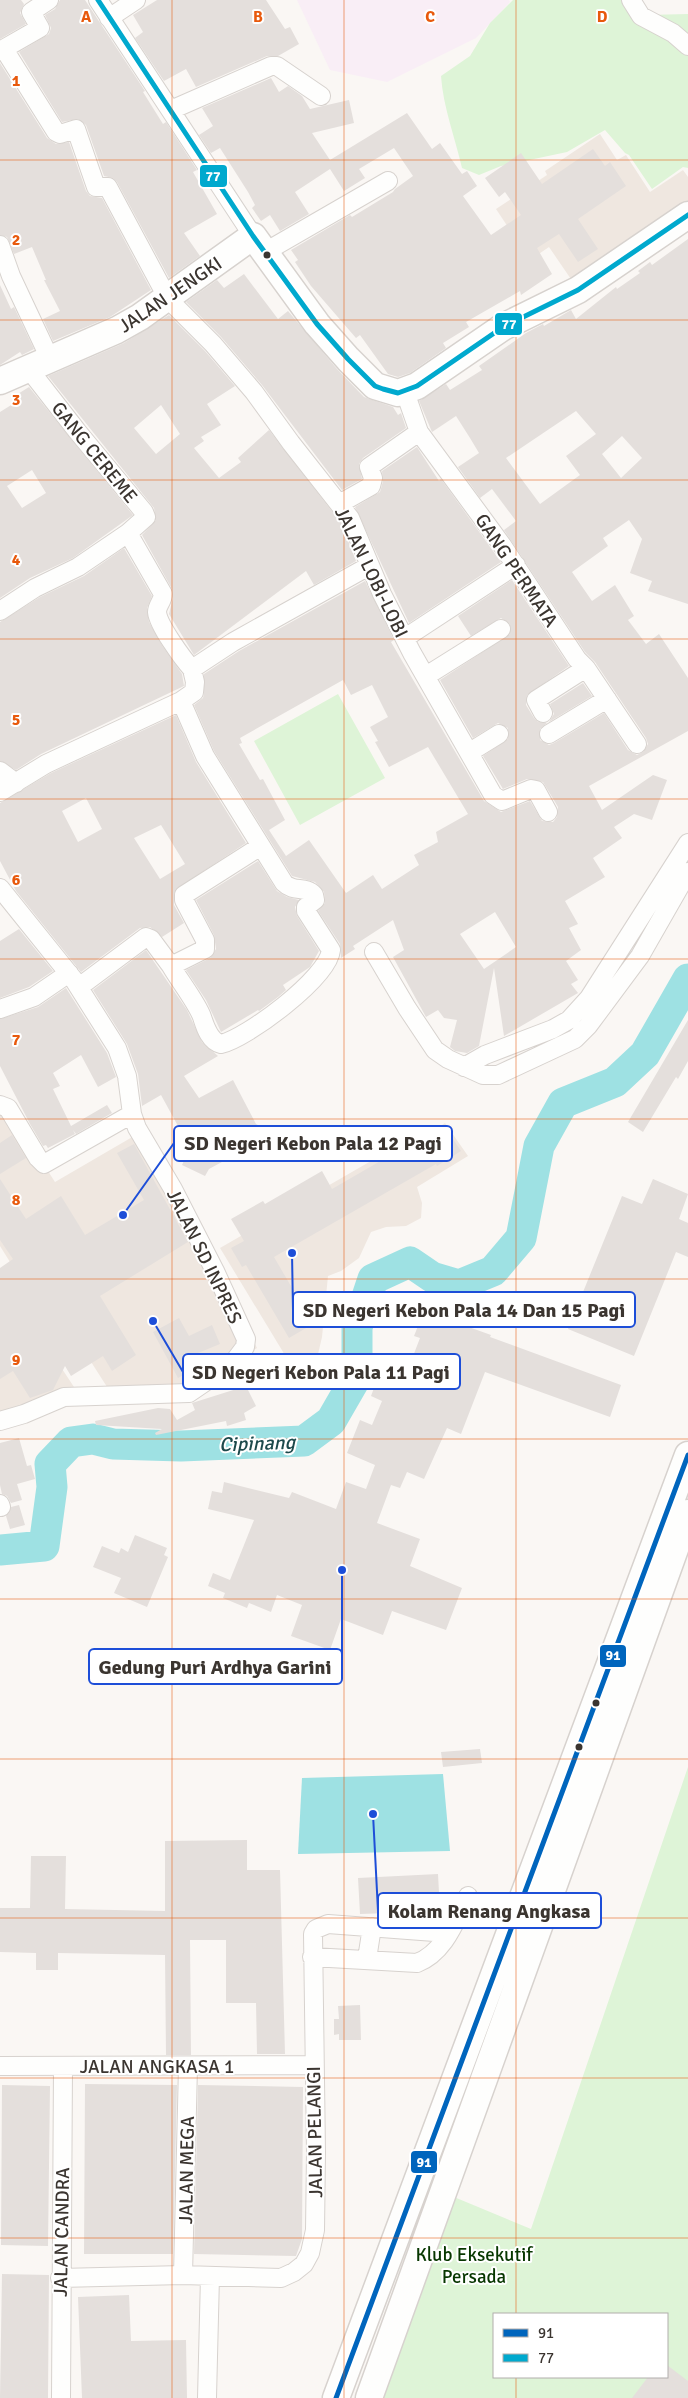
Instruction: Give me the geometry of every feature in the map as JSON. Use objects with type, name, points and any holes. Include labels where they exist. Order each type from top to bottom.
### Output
[{"type":"street","points":[[2,50],[40,28],[31,12],[49,0]]},
{"type":"street","points":[[98,0],[259,244],[317,324],[375,386],[391,392],[405,392],[454,362],[503,327],[578,290],[688,215]]},
{"type":"street","points":[[109,18],[136,0]]},
{"type":"street","points":[[631,0],[641,16],[674,33],[688,46]]},
{"type":"street","name":"JALAN LOBI-LOBI","points":[[2,50],[56,132],[60,134],[76,129],[96,186],[108,187],[168,299],[213,344],[254,392],[290,443],[339,504],[356,532],[369,566],[405,638],[493,795],[502,802],[531,789],[536,790],[548,812]]},
{"type":"street","points":[[171,110],[271,66],[277,66],[321,96]]},
{"type":"street","points":[[259,244],[388,181]]},
{"type":"street","name":"JALAN JENGKI","points":[[0,381],[117,330],[259,244]]},
{"type":"street","points":[[0,245],[39,363]]},
{"type":"street","name":"GANG CEREME","points":[[0,611],[35,588],[78,567],[145,519],[144,512],[77,431],[39,363]]},
{"type":"street","name":"GANG PERMATA","points":[[405,392],[420,432],[516,565],[577,658],[586,668],[637,744]]},
{"type":"street","points":[[339,504],[371,486],[373,478],[369,467],[420,432]]},
{"type":"street","points":[[0,792],[46,764],[182,701],[194,692],[195,682],[192,669],[157,614],[158,608],[163,601],[163,594],[128,532]]},
{"type":"street","points":[[405,638],[516,565]]},
{"type":"street","points":[[192,669],[233,642],[369,566]]},
{"type":"street","points":[[426,676],[502,629]]},
{"type":"street","points":[[543,713],[536,700],[586,668]]},
{"type":"street","points":[[549,734],[607,699]]},
{"type":"street","points":[[0,1009],[74,980],[146,937],[151,939],[171,966],[203,1018],[206,1029],[216,1042],[221,1044],[248,1030],[290,1001],[322,969],[331,950],[305,909],[316,898],[308,890],[291,889],[287,886],[206,756],[182,701]]},
{"type":"street","points":[[470,752],[499,734]]},
{"type":"street","points":[[0,771],[16,783]]},
{"type":"street","points":[[464,1067],[485,1055],[518,1044],[569,1020],[589,998],[688,842]]},
{"type":"street","points":[[171,966],[206,946],[205,940],[184,900],[184,895],[261,846]]},
{"type":"street","points":[[374,952],[407,1008],[436,1050],[464,1067],[483,1075],[498,1075],[575,1039],[588,1026],[640,956],[688,872]]},
{"type":"street","name":"JALAN SD INPRES","points":[[0,888],[74,980],[117,1048],[127,1076],[132,1114],[145,1143],[173,1189],[215,1271],[246,1339],[245,1347],[233,1363],[189,1393],[64,1397],[24,1414],[0,1421]]},
{"type":"street","points":[[0,1105],[8,1108],[38,1158],[44,1164],[132,1114]]},
{"type":"street","points":[[336,2398],[688,1455]]},
{"type":"street","points":[[369,2398],[688,1513]]},
{"type":"street","points":[[312,1957],[417,1963],[433,1954],[448,1933],[468,1896]]},
{"type":"street","name":"JALAN PELANGI","points":[[60,2278],[183,2275],[281,2278],[294,2272],[304,2264],[310,2253],[315,2230],[316,2153],[311,1939],[316,1929],[321,1925],[448,1933]]},
{"type":"street","points":[[367,1959],[372,1927]]},
{"type":"street","name":"JALAN ANGKASA 1","points":[[0,2066],[313,2065]]},
{"type":"street","name":"JALAN CANDRA","points":[[62,2398],[60,2278],[63,2066]]},
{"type":"street","name":"JALAN MEGA","points":[[183,2275],[188,2066]]},
{"type":"street","points":[[207,2398],[210,2276]]},
{"type":"shaded area","points":[[297,0],[509,0],[510,2],[476,38],[387,82],[330,70]]},
{"type":"shaded area","points":[[600,134],[617,160],[626,155],[650,192],[683,170],[688,177],[688,210],[575,285],[549,247],[530,260],[496,209],[547,175],[545,171]]},
{"type":"shaded area","points":[[0,1108],[37,1154],[55,1182],[134,1136],[207,1249],[257,1348],[191,1389],[109,1390],[47,1293],[10,1262],[0,1246]]},
{"type":"shaded area","points":[[445,1123],[468,1156],[417,1187],[422,1203],[421,1218],[406,1226],[386,1227],[371,1232],[359,1258],[341,1271],[328,1276],[322,1337],[312,1380],[303,1385],[220,1248],[416,1135],[420,1140]]},
{"type":"shaded area","points":[[0,1305],[29,1319],[76,1390],[0,1412]]},
{"type":"green space","points":[[513,0],[638,0],[646,15],[688,14],[688,168],[683,167],[652,189],[629,155],[625,153],[605,130],[567,152],[501,166],[479,175],[462,168],[447,111],[441,76],[470,56],[490,23]]},
{"type":"green space","points":[[338,694],[385,778],[300,825],[254,741]]},
{"type":"green space","name":"Klub Eksekutif Persada","points":[[688,1767],[688,2398],[369,2398],[442,2192],[531,2229]]},
{"type":"water","points":[[443,1774],[450,1851],[298,1854],[302,1778]]},
{"type":"building","points":[[0,0],[21,0],[24,4],[20,13],[26,24],[0,39]]},
{"type":"building","points":[[60,0],[85,0],[145,91],[143,92],[163,124],[166,122],[197,170],[193,172],[217,214],[184,233],[200,256],[169,278],[117,182],[113,178],[104,176],[86,125],[78,119],[62,122],[19,52],[49,34],[51,28],[45,15],[55,9]]},
{"type":"building","points":[[157,0],[266,0],[285,29],[290,27],[299,44],[278,56],[267,56],[196,87],[186,69],[164,81],[135,38],[143,32],[133,15]]},
{"type":"building","points":[[0,63],[47,138],[56,144],[69,142],[86,191],[90,196],[102,198],[151,290],[110,317],[53,341],[43,319],[60,311],[44,280],[46,280],[32,247],[14,254],[7,237],[0,235]]},
{"type":"building","points":[[271,78],[279,92],[288,86],[302,96],[310,109],[349,100],[354,123],[312,133],[330,160],[407,113],[432,149],[440,143],[462,174],[467,171],[477,186],[463,196],[491,235],[521,215],[505,192],[499,197],[485,178],[521,153],[542,184],[593,149],[605,166],[610,162],[626,186],[578,219],[598,249],[578,262],[559,234],[537,248],[552,274],[521,295],[520,291],[466,322],[469,327],[443,343],[446,348],[410,373],[398,377],[388,374],[360,335],[356,338],[311,286],[295,262],[298,260],[291,250],[350,215],[352,217],[393,192],[413,176],[394,148],[359,169],[365,178],[344,191],[330,169],[295,192],[309,214],[280,231],[270,215],[261,221],[252,208],[255,205],[248,192],[220,148],[211,153],[199,135],[213,126],[202,108]]},
{"type":"building","points":[[688,239],[688,604],[648,591],[652,581],[630,573],[642,539],[629,520],[603,538],[608,546],[572,572],[592,601],[615,585],[634,616],[628,620],[646,644],[659,634],[688,678],[688,731],[589,786],[602,810],[653,775],[667,780],[652,820],[634,814],[614,827],[622,838],[593,858],[605,877],[565,901],[578,924],[569,928],[581,950],[566,961],[578,980],[571,984],[578,993],[504,1036],[494,968],[479,1046],[467,1053],[455,1051],[450,1047],[457,1020],[444,1018],[438,1010],[426,1017],[393,957],[404,950],[393,920],[353,946],[355,949],[341,958],[340,944],[318,911],[325,903],[324,892],[315,882],[292,876],[214,751],[194,705],[203,698],[204,674],[239,651],[365,581],[394,640],[391,642],[484,801],[501,812],[530,801],[542,821],[553,822],[557,817],[558,807],[543,782],[527,779],[503,789],[483,756],[508,739],[508,728],[498,723],[473,738],[440,680],[510,634],[510,624],[501,618],[471,636],[458,616],[512,580],[569,666],[527,695],[526,705],[534,718],[538,722],[547,723],[540,729],[540,740],[549,745],[554,743],[604,713],[628,750],[637,755],[643,752],[648,744],[646,738],[595,662],[585,652],[504,530],[516,521],[492,489],[480,498],[458,467],[479,453],[456,416],[432,432],[419,401],[446,384],[450,390],[482,370],[479,366],[526,333],[543,324],[544,326],[571,310],[576,319],[616,287],[617,289],[640,273],[638,271],[650,262],[652,265]],"holes":[[[576,411],[596,434],[566,456],[580,475],[540,504],[506,458]],[[622,436],[642,458],[621,478],[602,454]],[[343,680],[351,695],[372,685],[388,717],[370,727],[378,741],[375,742],[389,767],[428,747],[468,814],[436,832],[438,842],[414,855],[419,865],[382,889],[373,875],[346,893],[309,840],[286,856],[269,830],[285,820],[263,779],[260,780],[239,744],[242,743],[240,738]],[[495,912],[516,947],[484,969],[460,934]]]},
{"type":"building","points":[[244,274],[278,319],[288,311],[337,369],[364,397],[393,407],[398,415],[401,413],[406,428],[363,458],[359,464],[362,479],[342,490],[262,385],[221,337],[186,302],[217,280],[224,288]]},
{"type":"building","points":[[0,285],[11,309],[14,307],[34,349],[22,355],[20,352],[0,365]]},
{"type":"building","points":[[169,315],[205,351],[235,386],[207,404],[221,425],[201,437],[204,441],[194,448],[219,478],[241,462],[238,458],[269,430],[341,523],[356,561],[314,585],[306,571],[194,655],[169,614],[173,598],[172,589],[142,535],[156,520],[154,508],[48,376],[124,343]],"holes":[[[161,405],[180,434],[156,454],[134,428]]]},
{"type":"building","points":[[29,387],[133,515],[73,558],[30,578],[0,598],[0,412],[16,402],[13,397]],"holes":[[[32,470],[46,493],[22,508],[7,486]]]},
{"type":"building","points":[[417,447],[439,481],[441,479],[501,562],[409,623],[355,507],[380,492],[383,481],[382,471]]},
{"type":"building","points":[[124,548],[152,596],[147,608],[149,622],[163,647],[182,674],[184,686],[41,754],[16,770],[0,761],[0,622],[40,597],[84,576]]},
{"type":"building","points":[[583,683],[592,696],[549,722],[554,714],[550,704]]},
{"type":"building","points":[[176,715],[196,762],[246,843],[175,890],[174,905],[184,923],[162,937],[150,927],[140,928],[81,972],[16,891],[0,861],[0,803],[51,773]],"holes":[[[86,798],[102,829],[78,842],[62,811]],[[161,825],[185,864],[160,879],[134,838]]]},
{"type":"building","points":[[258,861],[277,891],[287,897],[299,900],[295,907],[297,916],[319,951],[310,967],[283,985],[286,990],[278,997],[259,1011],[221,1032],[206,1000],[186,970],[210,958],[216,949],[214,935],[196,900]]},
{"type":"building","points":[[19,929],[53,971],[29,987],[0,998],[0,941]]},
{"type":"building","points":[[146,950],[187,1010],[202,1042],[218,1056],[184,1076],[199,1098],[233,1080],[256,1124],[273,1133],[265,1149],[255,1144],[209,1169],[205,1176],[182,1165],[190,1148],[161,1095],[142,1106],[138,1074],[127,1044],[93,990]]},
{"type":"building","points":[[66,988],[107,1053],[116,1077],[98,1087],[81,1055],[53,1073],[60,1086],[53,1089],[71,1126],[107,1105],[112,1113],[76,1134],[73,1130],[75,1134],[48,1148],[46,1145],[43,1146],[30,1124],[0,1066],[0,1019],[38,1007]]},
{"type":"building","points":[[688,1020],[688,1061],[678,1079],[676,1077],[643,1132],[628,1122]]},
{"type":"building","points":[[447,1130],[461,1151],[274,1257],[313,1324],[289,1338],[246,1265],[242,1267],[231,1248],[244,1241],[231,1219],[263,1201],[265,1204],[322,1171],[332,1189],[415,1141],[419,1147]]},
{"type":"building","points":[[12,1135],[26,1158],[0,1174],[0,1143]]},
{"type":"building","points":[[134,1144],[188,1242],[100,1296],[136,1355],[112,1371],[103,1356],[71,1376],[65,1366],[53,1390],[30,1398],[13,1371],[0,1379],[0,1268],[13,1259],[0,1240],[0,1179],[26,1219],[61,1196],[85,1235],[144,1200],[117,1153]]},
{"type":"building","points":[[653,1179],[688,1194],[679,1219],[688,1223],[688,1257],[676,1252],[634,1356],[568,1329],[622,1196],[642,1204]]},
{"type":"building","points":[[424,1311],[621,1385],[610,1417],[485,1372],[461,1434],[447,1428],[424,1479],[407,1472],[400,1488],[391,1485],[377,1523],[420,1539],[410,1566],[462,1588],[446,1630],[392,1611],[383,1635],[341,1619],[330,1650],[291,1636],[302,1605],[277,1595],[271,1612],[249,1603],[247,1608],[223,1598],[225,1593],[208,1586],[213,1573],[230,1580],[254,1520],[208,1509],[212,1491],[222,1493],[224,1482],[289,1498],[292,1492],[336,1509],[346,1482],[366,1489],[375,1465],[347,1453],[360,1420],[372,1425],[382,1401],[371,1396],[377,1380],[400,1390],[420,1338],[414,1336]]},
{"type":"building","points":[[179,1318],[189,1336],[212,1325],[220,1344],[198,1353],[204,1364],[178,1378],[153,1332]]},
{"type":"building","points":[[246,1386],[256,1406],[244,1413],[246,1420],[227,1426],[226,1421],[156,1435],[155,1433],[162,1429],[96,1425],[95,1421],[158,1408],[170,1409],[177,1420],[195,1410],[192,1403]]},
{"type":"building","points":[[19,1438],[27,1466],[31,1465],[35,1479],[17,1484],[22,1500],[11,1503],[7,1496],[2,1494],[0,1485],[0,1443]]},
{"type":"building","points":[[19,1505],[25,1525],[10,1529],[6,1516],[11,1507]]},
{"type":"building","points":[[135,1535],[167,1548],[164,1555],[168,1557],[147,1607],[114,1593],[121,1578],[93,1567],[102,1546],[119,1553],[121,1548],[128,1552]]},
{"type":"building","points":[[480,1749],[482,1763],[443,1767],[441,1752]]},
{"type":"building","points":[[247,1840],[247,1870],[280,1870],[285,2054],[257,2054],[256,2003],[226,2003],[226,1940],[190,1940],[191,2055],[166,2055],[165,1955],[58,1953],[58,1970],[36,1970],[36,1953],[0,1952],[0,1908],[30,1908],[31,1856],[66,1856],[65,1909],[165,1911],[165,1841]]},
{"type":"building","points":[[438,1874],[440,1911],[428,1911],[428,1921],[391,1918],[390,1913],[360,1914],[358,1878]]},
{"type":"building","points":[[360,2005],[361,2040],[339,2040],[339,2034],[334,2035],[334,2019],[339,2019],[338,2006]]},
{"type":"building","points":[[85,2084],[177,2085],[173,2254],[84,2254]]},
{"type":"building","points":[[2,2085],[50,2086],[48,2246],[1,2245]]},
{"type":"building","points":[[198,2085],[303,2087],[302,2239],[296,2256],[194,2254]]},
{"type":"building","points":[[2,2274],[49,2275],[48,2398],[0,2398]]},
{"type":"building","points":[[129,2295],[131,2341],[186,2340],[187,2398],[82,2398],[78,2297]]},
{"type":"building","points":[[668,2366],[688,2381],[688,2398],[632,2398],[647,2378],[668,2378]]},
{"type":"waterway","name":"Cipinang","points":[[0,1550],[44,1546],[52,1487],[50,1464],[71,1442],[93,1439],[113,1444],[181,1446],[304,1441],[331,1421],[357,1376],[357,1327],[373,1279],[410,1262],[432,1277],[459,1285],[493,1271],[521,1238],[539,1146],[563,1103],[615,1082],[645,1054],[688,979]]},
{"type":"transit line","name":"77","points":[[98,0],[253,236],[317,324],[375,386],[383,389],[398,393],[417,386],[503,327],[578,290],[688,215]]},
{"type":"transit line","name":"91","points":[[336,2398],[688,1455]]},
{"type":"place","name":"SD Negeri Kebon Pala 12 Pagi","points":[[123,1215]]},
{"type":"place","name":"SD Negeri Kebon Pala 14 Dan 15 Pagi","points":[[292,1253]]},
{"type":"place","name":"SD Negeri Kebon Pala 11 Pagi","points":[[153,1321]]},
{"type":"place","name":"Gedung Puri Ardhya Garini","points":[[342,1570]]},
{"type":"place","name":"Kolam Renang Angkasa","points":[[373,1814]]}]
